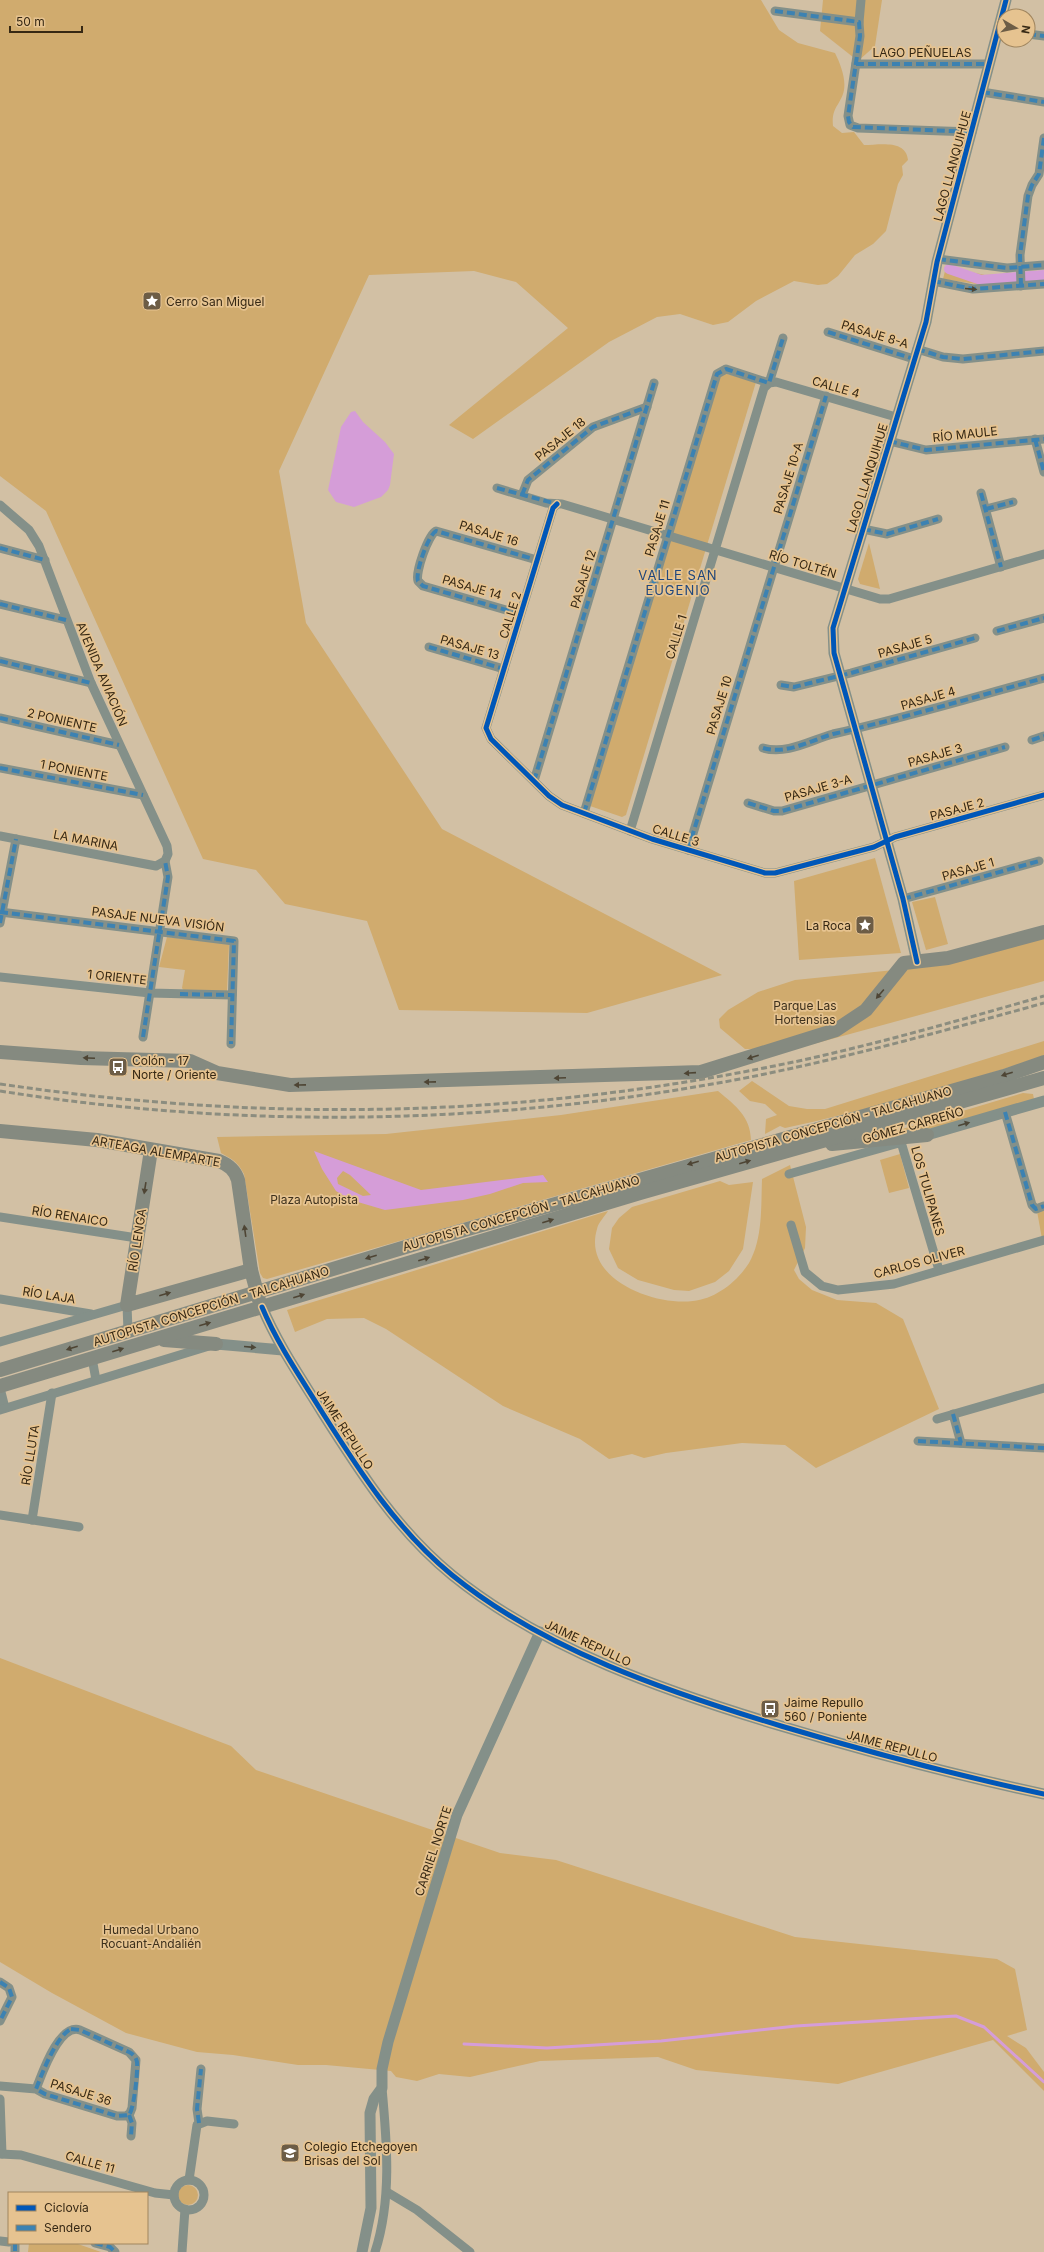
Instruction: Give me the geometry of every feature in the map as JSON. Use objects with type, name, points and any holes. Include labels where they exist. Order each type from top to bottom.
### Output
[{"type":"main road","points":[[0,1052],[95,1058],[190,1061],[217,1073],[290,1085],[701,1072],[836,1030],[866,1010],[910,963],[948,958],[1044,932]]},
{"type":"main road","name":"AUTOPISTA CONCEPCIÓN - TALCAHUANO","points":[[0,1370],[589,1193],[1004,1076],[1044,1062]]},
{"type":"main road","points":[[792,1148],[1044,1078]]},
{"type":"main road","name":"ARTEAGA ALEMPARTE","points":[[0,1131],[81,1138],[219,1161],[233,1170],[238,1180],[250,1270],[256,1292]]},
{"type":"main road","points":[[792,1148],[927,1135]]},
{"type":"main road","name":"AUTOPISTA CONCEPCIÓN - TALCAHUANO","points":[[0,1387],[792,1148]]},
{"type":"main road","name":"RÍO LENGA","points":[[127,1305],[151,1150]]},
{"type":"main road","points":[[127,1305],[250,1270]]},
{"type":"main road","name":"JAIME REPULLO","points":[[256,1292],[262,1307]]},
{"type":"main road","points":[[154,1340],[216,1344]]},
{"type":"street","points":[[862,0],[859,22],[860,36],[848,116],[849,122],[853,127],[972,132]]},
{"type":"street","points":[[775,11],[859,22]]},
{"type":"street","name":"LAGO LLANQUIHUE","points":[[910,963],[903,899],[841,675],[833,636],[835,619],[927,317],[938,259],[989,64],[996,44]]},
{"type":"street","name":"LAGO PEÑUELAS","points":[[856,64],[989,64]]},
{"type":"street","points":[[982,92],[1044,102]]},
{"type":"street","points":[[1021,286],[1019,267],[1028,196],[1032,185],[1041,175],[1044,138]]},
{"type":"street","points":[[938,259],[986,266],[1019,267],[1044,265]]},
{"type":"street","points":[[933,281],[973,289],[1044,284]]},
{"type":"street","name":"PASAJE 8-A","points":[[828,332],[916,354],[955,359],[1044,351]]},
{"type":"street","name":"CALLE 1","points":[[630,831],[762,391],[769,383],[783,338]]},
{"type":"street","name":"PASAJE 11","points":[[584,813],[717,374],[726,369],[769,383]]},
{"type":"street","name":"CALLE 4","points":[[769,383],[776,382],[896,417]]},
{"type":"street","name":"PASAJE 12","points":[[534,781],[654,383]]},
{"type":"street","name":"PASAJE 10-A","points":[[774,568],[826,396]]},
{"type":"street","name":"PASAJE 18","points":[[522,495],[528,480],[593,427],[647,407]]},
{"type":"street","points":[[1040,439],[1044,472]]},
{"type":"street","name":"RÍO MAULE","points":[[889,441],[926,450],[1040,439]]},
{"type":"street","name":"RÍO TOLTÉN","points":[[497,488],[556,504],[562,504],[880,599],[889,599],[1044,554]]},
{"type":"street","points":[[980,493],[986,509],[1001,566]]},
{"type":"street","points":[[986,509],[1013,502]]},
{"type":"street","name":"CALLE 2","points":[[487,732],[487,723],[553,508],[556,504]]},
{"type":"street","name":"AVENIDA AVIACIÓN","points":[[0,505],[33,534],[45,560],[66,620],[91,683],[167,846],[168,854],[165,861],[168,876],[143,1037]]},
{"type":"street","points":[[863,528],[887,534],[938,519]]},
{"type":"street","name":"PASAJE 16","points":[[418,581],[417,576],[429,537],[434,532],[442,531],[537,560]]},
{"type":"street","points":[[0,548],[45,560]]},
{"type":"street","name":"PASAJE 10","points":[[688,850],[774,568]]},
{"type":"street","name":"PASAJE 14","points":[[418,581],[423,586],[520,614]]},
{"type":"street","points":[[0,604],[66,620]]},
{"type":"street","points":[[998,631],[1044,618]]},
{"type":"street","name":"PASAJE 5","points":[[781,685],[794,687],[975,638]]},
{"type":"street","name":"PASAJE 13","points":[[429,647],[504,669]]},
{"type":"street","points":[[0,661],[91,683]]},
{"type":"street","name":"PASAJE 4","points":[[763,748],[774,750],[785,749],[832,734],[856,730],[1044,678]]},
{"type":"street","name":"2 PONIENTE","points":[[0,718],[119,745]]},
{"type":"street","name":"CALLE 3","points":[[487,732],[491,739],[558,802],[630,831],[765,873],[775,873],[874,847],[887,841]]},
{"type":"street","points":[[1032,740],[1044,736]]},
{"type":"street","name":"PASAJE 3","points":[[871,785],[1005,747]]},
{"type":"street","name":"1 PONIENTE","points":[[0,768],[143,795]]},
{"type":"street","name":"PASAJE 3-A","points":[[748,803],[774,812],[782,811],[871,785]]},
{"type":"street","name":"PASAJE 2","points":[[887,841],[894,837],[1044,795]]},
{"type":"street","name":"LA MARINA","points":[[0,836],[152,865],[159,865],[165,861]]},
{"type":"street","points":[[0,923],[16,839]]},
{"type":"street","name":"PASAJE 1","points":[[903,899],[1039,861]]},
{"type":"street","name":"PASAJE NUEVA VISIÓN","points":[[1,912],[234,941],[231,1044]]},
{"type":"street","name":"1 ORIENTE","points":[[0,977],[150,993],[232,995]]},
{"type":"street","name":"GÓMEZ CARREÑO","points":[[789,1174],[1044,1101]]},
{"type":"street","points":[[1005,1112],[1034,1208],[1044,1206]]},
{"type":"street","name":"LOS TULIPANES","points":[[901,1142],[939,1270]]},
{"type":"street","name":"RÍO RENAICO","points":[[0,1217],[137,1238]]},
{"type":"street","name":"CARLOS OLIVER","points":[[791,1225],[804,1272],[822,1286],[838,1290],[855,1290],[894,1284],[1044,1240]]},
{"type":"street","name":"RÍO LAJA","points":[[0,1299],[95,1314]]},
{"type":"street","points":[[0,1342],[127,1305]]},
{"type":"street","name":"RÍO LENGA","points":[[127,1305],[128,1331]]},
{"type":"street","name":"JAIME REPULLO","points":[[262,1307],[283,1350],[370,1486],[403,1528],[452,1576],[486,1600],[540,1632],[619,1669],[724,1708],[860,1749],[1044,1794]]},
{"type":"street","points":[[0,1387],[2,1409],[216,1344],[283,1350]]},
{"type":"street","points":[[92,1358],[96,1380]]},
{"type":"street","points":[[937,1419],[1044,1388]]},
{"type":"street","name":"RÍO LLUTA","points":[[32,1520],[52,1393]]},
{"type":"street","points":[[953,1414],[961,1443]]},
{"type":"street","points":[[918,1441],[1044,1448]]},
{"type":"street","points":[[0,1514],[79,1527]]},
{"type":"street","name":"CARRIEL NORTE","points":[[375,2252],[382,2231],[387,2192],[386,2128],[382,2088],[382,2069],[388,2042],[457,1815],[540,1632]]},
{"type":"street","points":[[0,1982],[9,1988],[12,1997],[0,2021]]},
{"type":"street","name":"PASAJE 36","points":[[71,2029],[77,2029],[135,2056],[137,2064],[132,2108],[128,2115],[116,2116],[45,2094],[36,2089],[48,2061],[63,2035],[71,2029]]},
{"type":"street","points":[[189,2180],[195,2131],[199,2123],[197,2109],[201,2069]]},
{"type":"street","points":[[0,2086],[36,2089]]},
{"type":"street","name":"CARRIEL NORTE","points":[[362,2252],[371,2208],[370,2113],[374,2099],[382,2088]]},
{"type":"street","points":[[0,2099],[1,2154]]},
{"type":"street","name":"PASAJE 36","points":[[128,2115],[132,2123],[130,2136]]},
{"type":"street","points":[[199,2123],[207,2121],[234,2124]]},
{"type":"street","name":"CALLE 11","points":[[1,2154],[21,2155],[155,2193],[174,2194]]},
{"type":"street","points":[[189,2180],[201,2186],[204,2195],[198,2206],[185,2209],[178,2205],[174,2194],[178,2184],[189,2180]]},
{"type":"street","points":[[387,2192],[412,2207],[470,2252]]},
{"type":"street","points":[[182,2252],[185,2209]]},
{"type":"street","points":[[99,2244],[110,2247],[115,2252]]},
{"type":"green space","points":[[0,0],[761,0],[779,30],[798,43],[835,53],[842,71],[844,90],[833,114],[833,126],[842,133],[854,132],[864,145],[884,144],[897,146],[906,153],[908,160],[902,166],[903,175],[898,184],[886,231],[873,244],[855,255],[838,276],[827,284],[818,285],[794,281],[756,301],[728,322],[713,325],[680,314],[657,317],[609,342],[473,439],[449,425],[568,328],[516,282],[474,271],[369,275],[279,471],[306,623],[442,829],[722,975],[587,1013],[399,1010],[367,921],[285,904],[256,870],[203,859],[46,511],[0,476]]},
{"type":"green space","points":[[823,0],[882,0],[875,46],[858,61],[820,31]]},
{"type":"green space","points":[[946,267],[985,275],[1044,272],[1044,279],[983,285],[943,279]]},
{"type":"green space","points":[[724,373],[756,382],[626,815],[622,817],[590,806],[720,376]]},
{"type":"green space","points":[[869,543],[880,589],[860,584],[858,579]]},
{"type":"green space","points":[[875,858],[901,953],[799,960],[794,881]]},
{"type":"green space","points":[[935,897],[948,944],[926,950],[912,902]]},
{"type":"green space","points":[[167,937],[229,944],[227,991],[185,992],[182,988],[185,970],[159,967]]},
{"type":"green space","name":"Parque Las Hortensias","points":[[1044,938],[1044,981],[817,1043],[779,1049],[745,1049],[720,1028],[719,1019],[728,1010],[758,992],[795,980],[944,965]]},
{"type":"green space","points":[[1044,1041],[1044,1056],[948,1086],[883,1104],[818,1121],[785,1128],[780,1126],[765,1134],[766,1119],[777,1115],[765,1104],[750,1101],[739,1091],[752,1081],[789,1106],[807,1109],[825,1109]]},
{"type":"green space","name":"Plaza Autopista","points":[[718,1091],[741,1112],[748,1124],[751,1140],[267,1279],[263,1278],[260,1273],[244,1174],[234,1161],[221,1153],[217,1137],[386,1134],[561,1115]]},
{"type":"green space","points":[[1023,1093],[1033,1094],[1034,1099],[939,1127],[872,1138]]},
{"type":"green space","points":[[900,1154],[909,1188],[889,1193],[880,1160]]},
{"type":"green space","points":[[790,1165],[806,1227],[805,1248],[794,1270],[799,1279],[812,1290],[837,1300],[876,1303],[903,1319],[939,1409],[816,1468],[785,1445],[742,1443],[666,1453],[644,1458],[632,1454],[609,1459],[580,1439],[503,1406],[386,1329],[364,1318],[327,1319],[295,1332],[287,1310],[608,1211],[597,1229],[595,1247],[600,1262],[610,1275],[625,1286],[642,1294],[659,1299],[677,1301],[701,1300],[717,1293],[732,1283],[749,1263],[754,1254],[759,1233],[762,1179]]},
{"type":"green space","points":[[720,1181],[729,1185],[753,1182],[743,1249],[729,1271],[715,1282],[689,1291],[674,1290],[638,1280],[618,1268],[609,1249],[612,1228],[619,1218],[632,1207]]},
{"type":"green space","points":[[1044,1209],[1044,1238],[1042,1239],[1037,1211]]},
{"type":"green space","name":"Humedal Urbano Rocuant-Andalién","points":[[0,1658],[231,1746],[256,1770],[500,1853],[556,1860],[795,1937],[997,1959],[1015,1969],[1027,2030],[1007,2036],[1026,2048],[1044,2072],[1044,2091],[993,2040],[838,2084],[696,2070],[658,2057],[540,2061],[470,2077],[439,2074],[417,2081],[396,2077],[391,2071],[326,2065],[298,2065],[233,2055],[197,2052],[126,2033],[52,1993],[0,1962]]},
{"type":"green space","points":[[188,2185],[195,2188],[198,2195],[195,2202],[188,2205],[181,2202],[178,2195],[181,2188]]},
{"type":"green space","points":[[29,2244],[78,2244],[101,2252],[28,2252]]},
{"type":"shaded area","points":[[355,411],[363,422],[385,442],[394,454],[388,490],[381,497],[354,507],[336,502],[328,490],[341,427],[351,412]]},
{"type":"shaded area","points":[[314,1151],[421,1190],[543,1175],[548,1182],[523,1183],[490,1194],[463,1200],[385,1210],[351,1200],[336,1191],[322,1169]],"holes":[[[343,1171],[350,1175],[371,1195],[363,1196],[338,1184],[337,1178]]]},
{"type":"waterway","points":[[949,269],[981,280],[1044,275]]},
{"type":"waterway","points":[[464,2044],[547,2048],[661,2041],[796,2026],[956,2016],[984,2027],[1044,2082]]},
{"type":"railway","points":[[0,1084],[102,1097],[203,1105],[303,1109],[402,1109],[502,1104],[602,1094],[702,1079],[803,1060],[894,1038],[1044,996]]},
{"type":"railway","points":[[0,1091],[92,1104],[185,1112],[278,1116],[371,1117],[463,1113],[556,1106],[648,1094],[740,1079],[817,1063],[1044,1003]]},
{"type":"marked path","points":[[775,11],[859,22],[860,36],[848,116],[849,122],[853,127],[972,132]]},
{"type":"marked path","points":[[1036,35],[1044,36]]},
{"type":"marked path","points":[[856,64],[989,64]]},
{"type":"marked path","points":[[982,92],[1044,102]]},
{"type":"marked path","points":[[1021,286],[1020,255],[1028,196],[1032,185],[1039,174],[1044,138]]},
{"type":"marked path","points":[[938,259],[1007,268],[1044,265]]},
{"type":"marked path","points":[[933,281],[973,289],[1044,284]]},
{"type":"marked path","points":[[828,332],[914,359]]},
{"type":"marked path","points":[[584,813],[717,374],[726,369],[769,383],[783,338]]},
{"type":"marked path","points":[[917,349],[943,357],[963,359],[1044,351]]},
{"type":"marked path","points":[[534,781],[654,383]]},
{"type":"marked path","points":[[688,850],[826,396]]},
{"type":"marked path","points":[[522,495],[528,480],[593,427],[647,407]]},
{"type":"marked path","points":[[1035,439],[1044,472]]},
{"type":"marked path","points":[[889,441],[926,450],[1044,439]]},
{"type":"marked path","points":[[497,488],[557,504]]},
{"type":"marked path","points":[[981,493],[1001,567]]},
{"type":"marked path","points":[[986,509],[1013,502]]},
{"type":"marked path","points":[[863,529],[887,534],[938,519]]},
{"type":"marked path","points":[[520,614],[423,586],[418,581],[418,570],[420,563],[429,539],[436,531],[537,560]]},
{"type":"marked path","points":[[0,548],[45,560]]},
{"type":"marked path","points":[[0,604],[66,620]]},
{"type":"marked path","points":[[997,631],[1044,618]]},
{"type":"marked path","points":[[781,685],[794,687],[851,673],[975,638]]},
{"type":"marked path","points":[[429,647],[504,669]]},
{"type":"marked path","points":[[0,661],[91,683]]},
{"type":"marked path","points":[[763,748],[781,750],[799,746],[833,734],[1044,678]]},
{"type":"marked path","points":[[0,718],[119,745]]},
{"type":"marked path","points":[[1032,740],[1044,736]]},
{"type":"marked path","points":[[748,803],[774,811],[782,811],[1005,747]]},
{"type":"marked path","points":[[0,768],[143,795]]},
{"type":"marked path","points":[[0,923],[16,839]]},
{"type":"marked path","points":[[143,1037],[168,877],[165,861]]},
{"type":"marked path","points":[[903,899],[1039,861]]},
{"type":"marked path","points":[[0,912],[234,941],[231,1044]]},
{"type":"marked path","points":[[180,994],[232,995]]},
{"type":"marked path","points":[[1005,1112],[1032,1205],[1036,1209],[1044,1206]]},
{"type":"marked path","points":[[953,1414],[961,1443]]},
{"type":"marked path","points":[[918,1441],[1044,1448]]},
{"type":"marked path","points":[[0,1982],[9,1988],[12,1997],[0,2021]]},
{"type":"marked path","points":[[71,2029],[80,2030],[129,2052],[135,2057],[137,2062],[136,2081],[134,2098],[129,2115],[117,2116],[45,2094],[36,2089],[55,2047],[65,2033],[71,2029]]},
{"type":"marked path","points":[[199,2123],[197,2109],[201,2069]]},
{"type":"marked path","points":[[129,2115],[132,2123],[131,2136]]},
{"type":"marked path","points":[[15,2244],[15,2252]]},
{"type":"marked path","points":[[99,2244],[110,2247],[115,2252]]},
{"type":"cycle path","points":[[917,962],[903,899],[834,653],[833,628],[926,322],[937,262],[1006,0]]},
{"type":"cycle path","points":[[557,504],[553,508],[486,728],[491,739],[549,796],[562,805],[652,839],[765,873],[775,873],[874,847],[895,837],[1044,795]]},
{"type":"cycle path","points":[[262,1307],[275,1335],[298,1374],[365,1478],[381,1499],[432,1558],[488,1602],[567,1647],[609,1666],[695,1699],[781,1726],[879,1754],[1044,1794]]},
{"type":"place","name":"Cerro San Miguel","points":[[152,301]]},
{"type":"place","name":"La Roca","points":[[865,925]]},
{"type":"place","name":"Colón - 17 Norte / Oriente","points":[[118,1067]]},
{"type":"place","name":"Jaime Repullo 560 / Poniente","points":[[770,1709]]},
{"type":"place","name":"Colegio Etchegoyen Brisas del Sol","points":[[290,2153]]},
{"type":"district","name":"VALLE SAN EUGENIO","points":[[678,582]]}]
